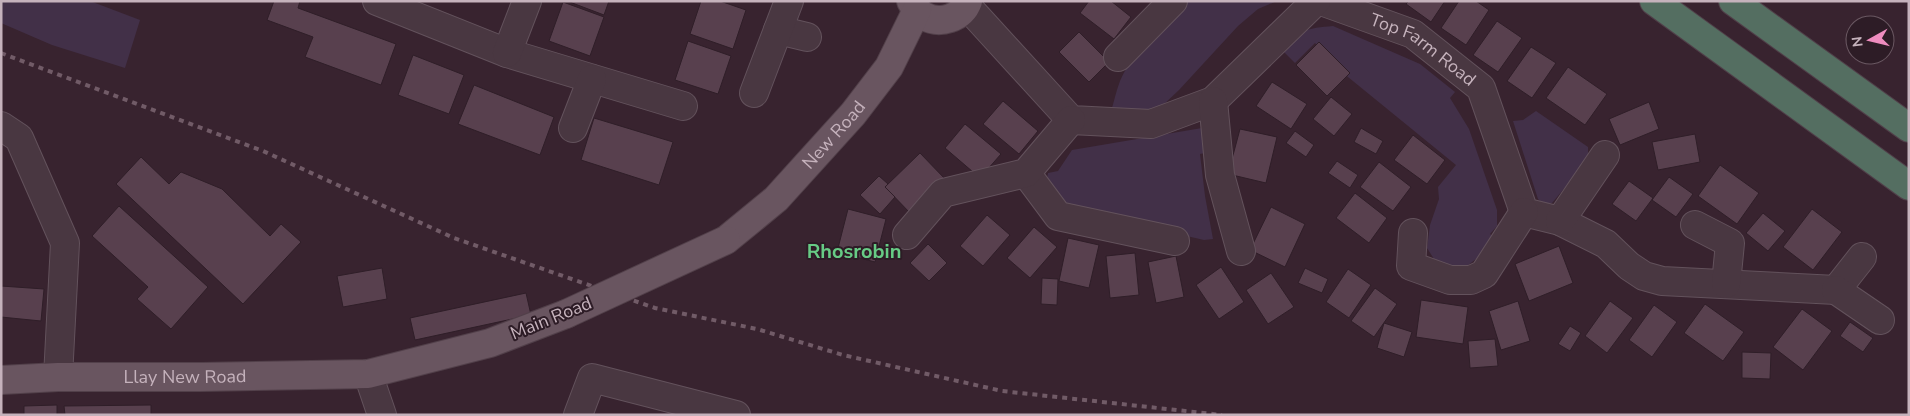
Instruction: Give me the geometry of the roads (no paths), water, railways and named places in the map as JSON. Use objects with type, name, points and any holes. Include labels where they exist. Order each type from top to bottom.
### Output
[{"type":"highway","points":[[1654,1],[1909,186]]},
{"type":"highway","points":[[1733,1],[1909,128]]},
{"type":"main road","name":"New Road","points":[[726,240],[776,199],[853,114],[889,67],[914,6],[924,16],[943,20],[952,18],[960,13],[967,3]]},
{"type":"main road","name":"Main Road","points":[[368,374],[490,343],[566,314],[726,240]]},
{"type":"main road","name":"Llay New Road","points":[[1,380],[58,377],[368,374]]},
{"type":"street","points":[[377,1],[507,53],[683,106]]},
{"type":"street","points":[[507,53],[527,1]]},
{"type":"street","points":[[754,93],[789,1]]},
{"type":"street","points":[[1118,57],[1173,1]]},
{"type":"street","points":[[967,3],[1071,120],[1151,124],[1213,101],[1316,1]]},
{"type":"street","name":"Top Farm Road","points":[[1322,1],[1413,34],[1481,88],[1524,212]]},
{"type":"street","points":[[778,30],[807,37]]},
{"type":"street","points":[[573,128],[592,78]]},
{"type":"street","points":[[1213,101],[1220,175],[1241,251]]},
{"type":"street","points":[[907,235],[943,193],[1026,173],[1071,120]]},
{"type":"street","points":[[1,126],[19,138],[64,243],[58,377]]},
{"type":"street","points":[[1560,221],[1605,155]]},
{"type":"street","points":[[1026,173],[1058,216],[1175,240]]},
{"type":"street","points":[[1414,233],[1403,269],[1450,280],[1470,280],[1484,274],[1524,212],[1560,221],[1606,244],[1629,266],[1644,276],[1662,281],[1836,290],[1880,320]]},
{"type":"street","points":[[1696,225],[1730,244],[1726,284]]},
{"type":"street","points":[[1836,290],[1862,256]]},
{"type":"street","points":[[368,374],[382,415]]},
{"type":"street","points":[[578,415],[592,378],[736,415]]},
{"type":"railway","points":[[1,53],[263,151],[454,238],[655,308],[757,329],[843,355],[1002,391],[1222,415]]},
{"type":"district","name":"Rhosrobin","points":[[854,251]]}]
